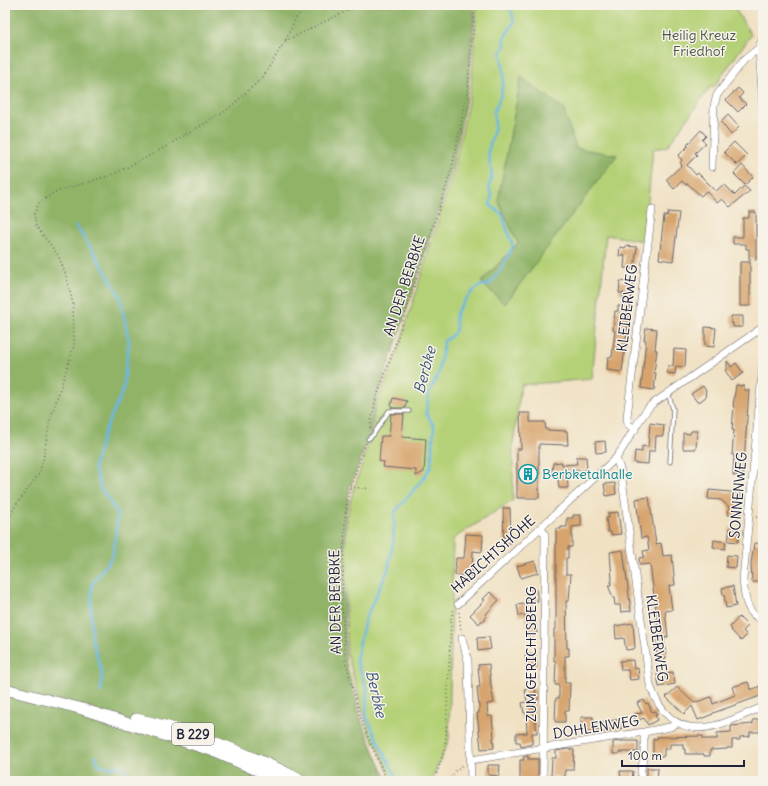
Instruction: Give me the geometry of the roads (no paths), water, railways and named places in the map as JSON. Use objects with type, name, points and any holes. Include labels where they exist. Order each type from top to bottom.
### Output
[{"type":"main road","name":"B 229","points":[[5,689],[79,708],[210,750],[282,781]]},
{"type":"main road","name":"B 229","points":[[79,708],[138,719],[195,734],[243,753],[290,774],[301,781]]},
{"type":"street","points":[[763,38],[759,48],[763,106]]},
{"type":"street","points":[[712,167],[714,106],[717,95],[744,60],[759,48]]},
{"type":"street","name":"KLEIBERWEG","points":[[635,430],[628,424],[627,417],[652,209]]},
{"type":"street","name":"HABICHTSHÖHE","points":[[458,604],[616,458],[635,430],[645,411],[651,405],[763,327]]},
{"type":"street","name":"SONNENWEG","points":[[763,364],[743,580],[748,608],[753,614],[763,620]]},
{"type":"street","name":"KLEIBERWEG","points":[[616,458],[621,472],[650,685],[656,702],[667,715],[677,723],[684,726],[700,728],[708,727],[763,707]]},
{"type":"street","name":"ZUM GERICHTSBERG","points":[[541,528],[545,535],[543,781]]},
{"type":"street","points":[[462,638],[468,660],[471,781]]},
{"type":"street","name":"DOHLENWEG","points":[[471,760],[644,732],[670,727],[677,723]]},
{"type":"street","points":[[641,781],[641,769],[644,759],[644,732]]},
{"type":"lane","points":[[668,393],[673,409],[670,462]]},
{"type":"lane","points":[[368,439],[373,435],[389,411],[409,411]]},
{"type":"waterway","name":"Berbke","points":[[398,781],[366,715],[367,689],[356,660],[365,619],[388,570],[393,543],[395,512],[423,479],[431,466],[434,426],[426,413],[429,393],[438,375],[444,341],[456,330],[455,320],[461,305],[477,288],[482,285],[489,285],[501,269],[513,246],[502,214],[490,205],[492,196],[489,187],[492,175],[488,152],[495,126],[494,111],[501,95],[504,75],[501,53],[505,45],[504,38],[514,22],[510,5]]},
{"type":"waterway","points":[[76,226],[120,296],[129,342],[123,390],[104,433],[94,467],[101,489],[118,514],[113,555],[92,584],[92,639],[102,673],[101,692]]},
{"type":"waterway","points":[[96,756],[98,764],[107,767],[119,766],[124,768],[132,778],[132,781]]},
{"type":"place","name":"Berbketalhalle","points":[[528,474]]},
{"type":"park label","name":"Heilig Kreuz Friedhof","points":[[699,44]]}]
